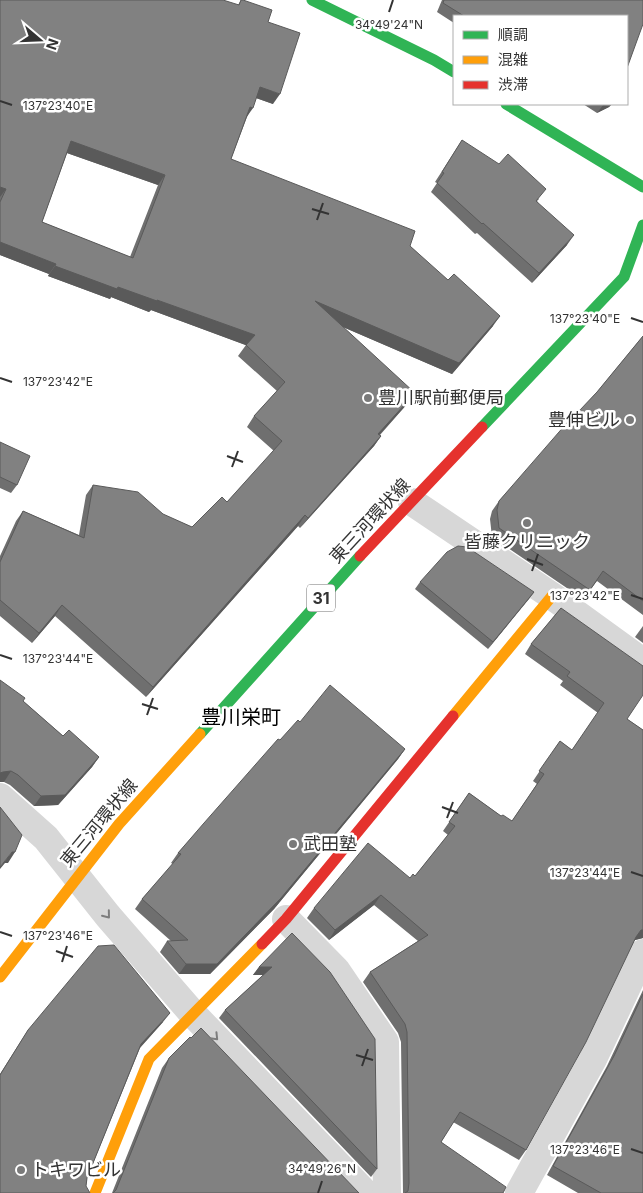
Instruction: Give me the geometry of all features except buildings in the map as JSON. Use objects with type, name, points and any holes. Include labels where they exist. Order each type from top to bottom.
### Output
[{"type":"main road","points":[[312,0],[434,60],[453,71]]},
{"type":"main road","points":[[508,105],[643,187]]},
{"type":"main road","name":"東三河環状線","points":[[0,977],[132,809],[332,586],[624,277],[643,225]]},
{"type":"main road","points":[[95,1193],[149,1059],[286,919],[552,596]]},
{"type":"street","points":[[412,502],[552,596],[643,662]]},
{"type":"street","points":[[0,796],[46,838],[108,916],[193,1014],[365,1193]]},
{"type":"street","points":[[286,919],[336,970],[385,1042],[387,1193]]},
{"type":"street","points":[[519,1193],[593,1059],[643,953]]},
{"type":"traffic: fast","points":[[312,0],[434,60],[453,71]]},
{"type":"traffic: fast","points":[[508,105],[643,187]]},
{"type":"traffic: fast","points":[[482,427],[624,277],[643,225]]},
{"type":"traffic: fast","points":[[200,734],[360,556]]},
{"type":"traffic: slow","points":[[453,716],[552,596]]},
{"type":"traffic: slow","points":[[0,977],[119,824],[200,734]]},
{"type":"traffic: slow","points":[[95,1193],[149,1059],[262,944]]},
{"type":"traffic: jam","points":[[360,556],[482,427]]},
{"type":"traffic: jam","points":[[262,944],[286,919],[453,716]]},
{"type":"place","name":"豊川駅前郵便局","points":[[368,398]]},
{"type":"place","name":"豊伸ビル","points":[[630,420]]},
{"type":"place","name":"皆藤クリニック","points":[[527,523]]},
{"type":"place","name":"武田塾","points":[[293,844]]},
{"type":"place","name":"トキワビル","points":[[21,1170]]},
{"type":"district","name":"豊川栄町","points":[[241,717]]}]
